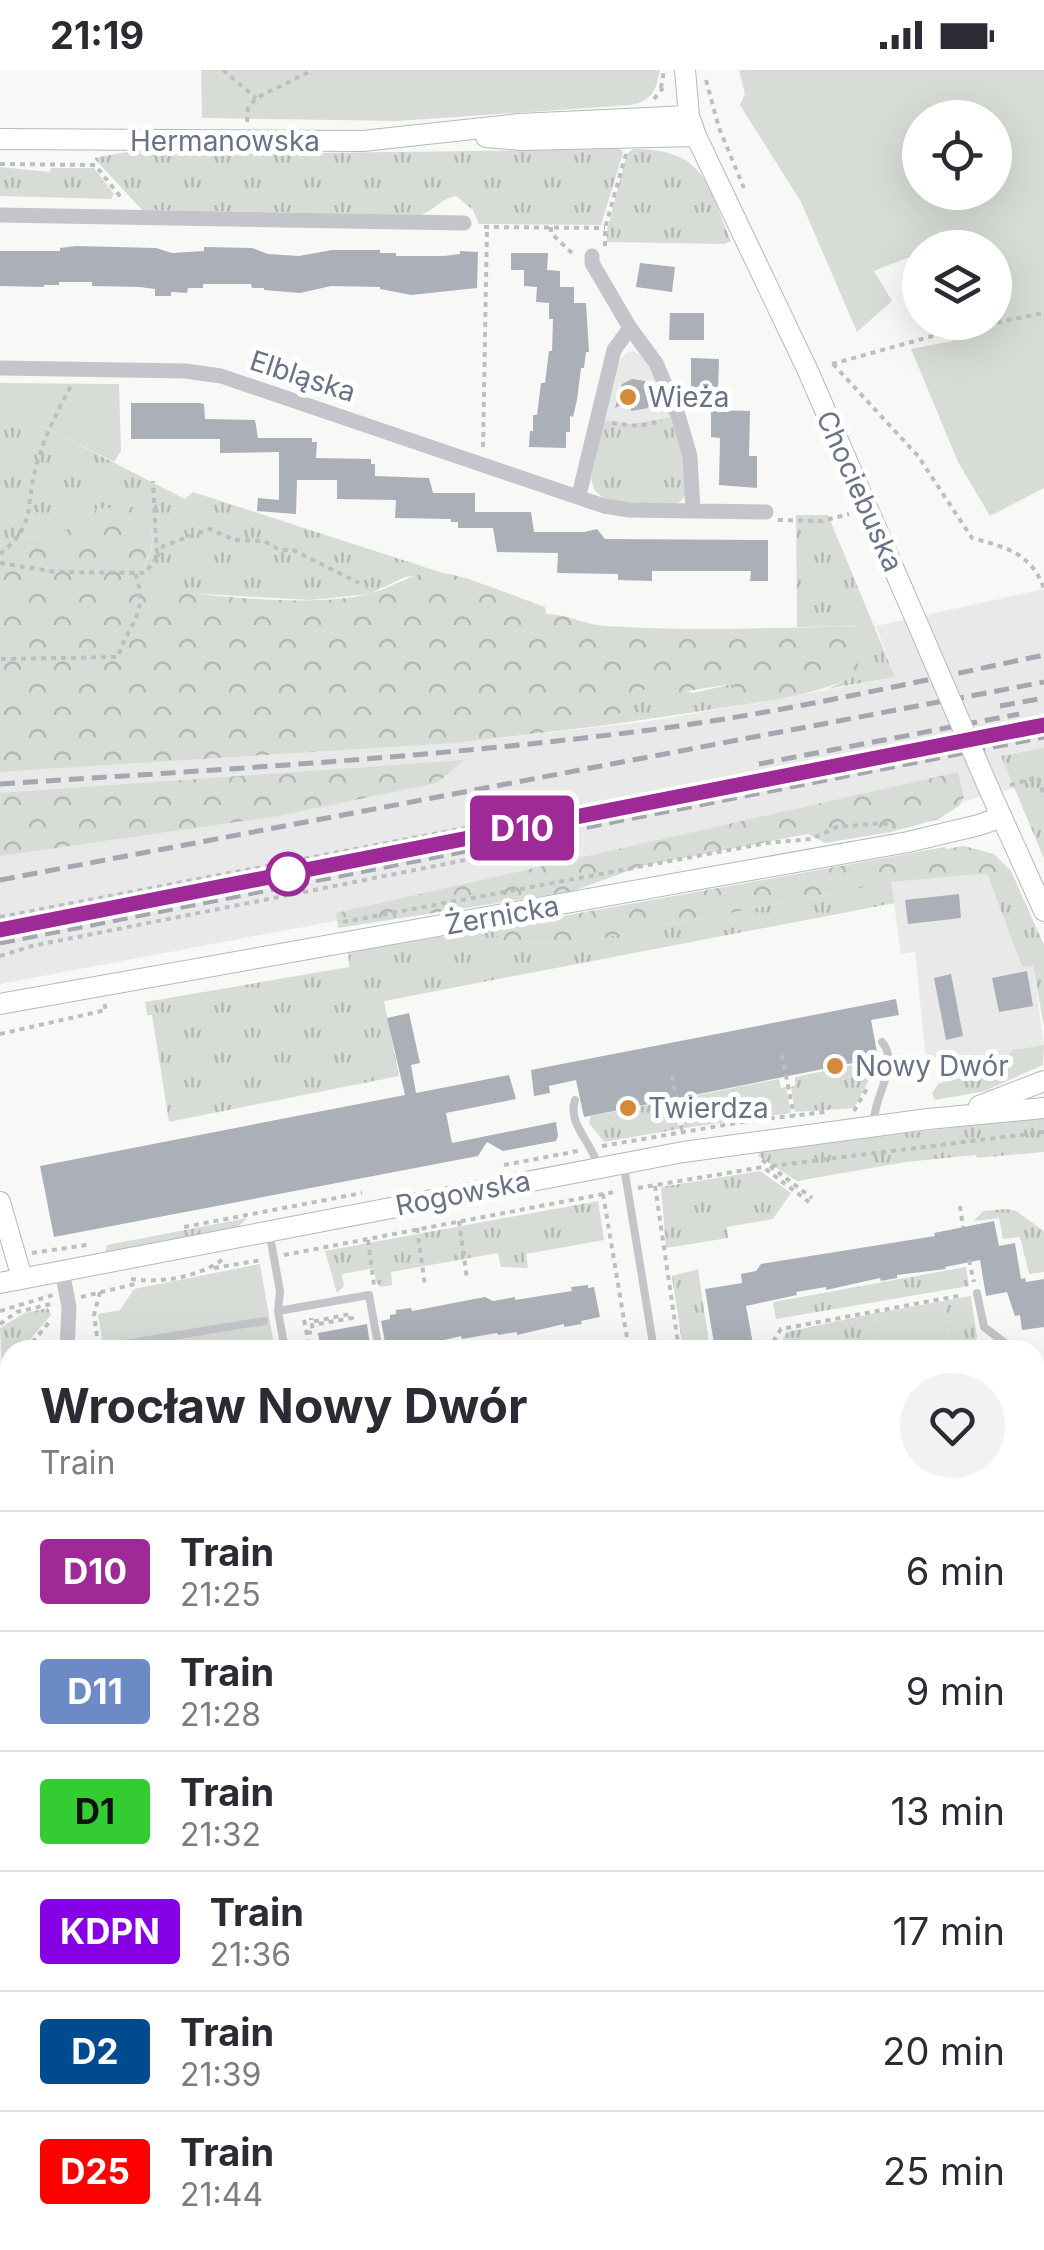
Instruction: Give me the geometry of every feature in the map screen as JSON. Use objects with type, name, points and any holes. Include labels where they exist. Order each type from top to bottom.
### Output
[{"type":"street","name":"Chociebuska","points":[[684,70],[692,126],[998,787],[1002,816],[1044,911]]},
{"type":"street","name":"Hermanowska","points":[[0,139],[286,142],[449,134],[522,140],[692,126]]},
{"type":"street","points":[[0,215],[464,223]]},
{"type":"street","points":[[592,256],[630,328],[656,363],[678,418],[690,456],[693,510]]},
{"type":"street","points":[[579,495],[614,350],[630,328]]},
{"type":"street","name":"Elbląska","points":[[0,368],[185,371],[221,376],[604,506],[629,510],[766,512]]},
{"type":"street","name":"Żernicka","points":[[0,1004],[908,842],[1002,816]]},
{"type":"street","name":"Rogowska","points":[[928,1120],[991,1103],[1044,1081]]},
{"type":"street","name":"Rogowska","points":[[0,1283],[623,1163],[874,1126],[1044,1108]]},
{"type":"street","points":[[0,1202],[22,1278]]},
{"type":"street","points":[[62,1271],[69,1307],[68,1340]]},
{"type":"lane","points":[[874,1126],[874,1111],[890,1063],[882,1042]]},
{"type":"lane","points":[[574,1100],[573,1118],[594,1148],[599,1168]]},
{"type":"lane","points":[[623,1163],[652,1340]]},
{"type":"lane","points":[[269,1231],[280,1291],[278,1311],[283,1340]]},
{"type":"lane","points":[[976,1292],[984,1327],[1001,1340]]},
{"type":"lane","points":[[278,1311],[372,1295],[378,1340]]},
{"type":"lane","points":[[148,1340],[264,1321]]},
{"type":"path","points":[[223,70],[256,98]]},
{"type":"path","points":[[248,122],[248,108],[256,98],[313,70]]},
{"type":"path","points":[[661,88],[664,70]]},
{"type":"path","points":[[231,122],[262,122]]},
{"type":"path","points":[[464,223],[487,227],[605,228],[627,149]]},
{"type":"path","points":[[0,164],[96,165],[122,197],[130,218]]},
{"type":"path","points":[[480,461],[487,227]]},
{"type":"path","points":[[551,227],[551,233],[572,256],[592,256]]},
{"type":"path","points":[[808,372],[940,334],[1044,313]]},
{"type":"path","points":[[832,364],[918,456],[972,538],[1004,547],[1027,560],[1035,566],[1044,589]]},
{"type":"path","points":[[0,554],[25,529],[35,471],[48,429],[74,379],[74,369]]},
{"type":"path","points":[[598,421],[638,426],[678,418]]},
{"type":"path","points":[[153,481],[157,557]]},
{"type":"path","points":[[766,512],[780,522],[822,521],[849,514]]},
{"type":"path","points":[[0,562],[56,572],[145,573],[164,546],[210,529],[234,540],[264,541],[280,550],[293,550],[359,583]]},
{"type":"path","points":[[1,659],[118,658],[139,618],[142,594],[135,574]]},
{"type":"path","points":[[998,787],[1038,776],[1044,796]]},
{"type":"path","points":[[0,917],[543,813]]},
{"type":"path","points":[[340,923],[727,850],[811,839],[837,827],[882,823],[897,828]]},
{"type":"path","points":[[0,956],[32,946],[546,844]]},
{"type":"path","points":[[0,1034],[106,1010],[102,986]]},
{"type":"path","points":[[782,1054],[794,1116]]},
{"type":"path","points":[[672,1076],[682,1131]]},
{"type":"path","points":[[854,1111],[870,1083]]},
{"type":"path","points":[[772,1166],[1044,1132]]},
{"type":"path","points":[[637,1188],[754,1166],[763,1167],[811,1200],[764,1160],[657,1177]]},
{"type":"path","points":[[655,1185],[678,1340]]},
{"type":"path","points":[[282,1256],[620,1191]]},
{"type":"path","points":[[603,1194],[627,1340]]},
{"type":"path","points":[[184,1226],[303,1204]]},
{"type":"path","points":[[960,1206],[963,1227]]},
{"type":"path","points":[[458,1221],[466,1279]]},
{"type":"path","points":[[417,1228],[425,1286]]},
{"type":"path","points":[[367,1238],[372,1295]]},
{"type":"path","points":[[27,1253],[97,1244]]},
{"type":"path","points":[[77,1298],[129,1278],[146,1282],[168,1279],[203,1271],[222,1260],[263,1252]]},
{"type":"path","points":[[214,1268],[266,1259]]},
{"type":"path","points":[[774,1340],[781,1329],[976,1292],[968,1260]]},
{"type":"path","points":[[105,1287],[139,1283]]},
{"type":"path","points":[[98,1340],[94,1315],[105,1287]]},
{"type":"path","points":[[0,1311],[54,1294]]},
{"type":"path","points":[[0,1324],[29,1308],[59,1302],[57,1309]]},
{"type":"path","points":[[306,1333],[313,1332],[312,1325],[352,1318],[350,1314],[311,1322],[310,1318],[355,1310]]},
{"type":"path","points":[[34,1340],[53,1317]]},
{"type":"path","points":[[304,1318],[308,1340]]},
{"type":"shaded area","points":[[634,351],[646,359],[671,417],[630,424],[604,420],[617,364]]},
{"type":"shaded area","points":[[1044,589],[1044,780],[946,806],[0,984],[0,772],[456,743],[644,722],[784,698],[895,677],[876,626]]},
{"type":"shaded area","points":[[986,871],[1022,967],[1033,966],[1044,1045],[1013,1050],[999,1069],[955,1079],[950,1055],[926,1059],[915,952],[901,954],[891,882]]},
{"type":"green space","points":[[201,70],[660,70],[652,93],[631,105],[397,121],[202,118]]},
{"type":"green space","points":[[739,70],[1044,70],[1044,488],[990,516],[958,462],[911,349],[952,340],[1012,340],[1012,230],[902,230],[902,260],[874,271],[892,301],[857,332],[801,202],[740,105],[745,94]]},
{"type":"green space","points":[[621,149],[601,225],[479,224],[473,210],[456,196],[421,215],[142,210],[94,158],[133,151]]},
{"type":"green space","points":[[633,149],[675,155],[700,173],[731,241],[607,242],[627,154]]},
{"type":"green space","points":[[0,167],[50,172],[51,168],[94,168],[114,194],[111,199],[0,196]]},
{"type":"green space","points":[[0,383],[119,384],[121,451],[114,462],[48,429],[0,411]]},
{"type":"green space","points":[[0,411],[48,429],[185,499],[193,492],[443,573],[405,577],[369,594],[310,600],[151,588],[143,568],[152,537],[139,508],[99,508],[61,534],[0,541]]},
{"type":"green space","points":[[671,417],[679,434],[688,491],[681,501],[671,506],[608,502],[595,491],[591,479],[604,420],[630,424]]},
{"type":"green space","points":[[629,430],[649,430],[658,472],[655,477],[623,477]]},
{"type":"green space","points":[[140,507],[152,538],[143,568],[151,588],[230,597],[319,600],[368,594],[413,577],[442,573],[545,607],[546,614],[598,625],[707,629],[876,626],[858,641],[858,674],[818,690],[748,704],[732,684],[668,694],[652,682],[608,725],[456,743],[0,772],[0,541],[61,534],[99,508]]},
{"type":"green space","points":[[796,515],[828,515],[874,626],[797,627]]},
{"type":"green space","points":[[874,626],[895,677],[827,689],[858,674],[858,641]]},
{"type":"green space","points":[[652,681],[693,693],[732,684],[748,704],[608,725]]},
{"type":"green space","points":[[1044,748],[1044,859],[1001,756]]},
{"type":"green space","points":[[464,760],[437,783],[278,816],[0,856],[0,793]]},
{"type":"green space","points":[[958,772],[964,797],[960,805],[939,819],[891,832],[825,843],[808,834],[642,866],[573,891],[338,928],[336,913]]},
{"type":"green space","points":[[964,846],[994,854],[1011,871],[891,882],[574,943],[502,942],[492,929],[945,847]]},
{"type":"green space","points":[[986,871],[1011,871],[1044,945],[1044,1027],[1033,966],[1022,967]]},
{"type":"green space","points":[[891,882],[895,903],[384,1001],[399,1076],[169,1122],[152,1015],[147,1015],[145,1002],[349,967],[348,951],[492,929],[502,942],[574,943]]},
{"type":"green space","points":[[1044,1045],[1043,1065],[985,1091],[935,1100],[932,1093],[939,1083],[998,1069],[1012,1050]]},
{"type":"green space","points":[[873,1061],[875,1069],[854,1108],[795,1112],[791,1087],[795,1086],[795,1077]]},
{"type":"green space","points":[[779,1079],[781,1088],[786,1087],[791,1113],[684,1128],[679,1108],[685,1107],[684,1098]]},
{"type":"green space","points":[[669,1101],[670,1109],[675,1108],[679,1129],[604,1142],[589,1123],[591,1116]]},
{"type":"green space","points":[[1044,1117],[1044,1152],[906,1162],[797,1181],[758,1156],[761,1150]]},
{"type":"green space","points":[[760,1171],[791,1193],[773,1219],[727,1227],[728,1238],[666,1248],[661,1187]]},
{"type":"green space","points":[[598,1201],[604,1240],[526,1254],[528,1268],[501,1267],[498,1253],[391,1272],[392,1285],[381,1287],[374,1269],[370,1269],[342,1274],[344,1286],[337,1293],[325,1251]]},
{"type":"green space","points":[[983,1211],[1016,1211],[1044,1231],[1044,1272],[1029,1274],[1020,1237],[1003,1239],[999,1218],[974,1221]]},
{"type":"green space","points":[[247,1218],[238,1227],[105,1253],[107,1245]]},
{"type":"green space","points":[[260,1264],[273,1340],[102,1340],[98,1314],[120,1310],[134,1289]]},
{"type":"green space","points":[[966,1267],[969,1286],[776,1319],[773,1302]]},
{"type":"green space","points":[[698,1269],[709,1340],[682,1340],[672,1276]]},
{"type":"green space","points":[[971,1296],[976,1340],[949,1340],[943,1301]]},
{"type":"green space","points":[[943,1301],[949,1340],[880,1340],[876,1313]]},
{"type":"green space","points":[[48,1308],[51,1315],[30,1340],[1,1340],[0,1328],[24,1313]]},
{"type":"green space","points":[[876,1313],[880,1340],[783,1340],[787,1332]]},
{"type":"building","points":[[76,246],[156,248],[172,253],[204,251],[204,247],[252,248],[268,254],[299,256],[332,250],[380,250],[396,256],[478,252],[477,288],[411,295],[380,287],[331,286],[300,293],[252,288],[251,284],[203,284],[203,288],[188,288],[187,293],[155,296],[155,289],[92,286],[92,282],[0,286],[0,251],[60,251]]},
{"type":"building","points":[[511,253],[548,253],[547,270],[560,271],[560,287],[574,287],[574,303],[586,303],[589,352],[581,368],[566,448],[529,447],[533,415],[537,415],[541,383],[545,383],[552,351],[553,319],[549,319],[549,303],[536,302],[537,287],[524,286],[524,270],[511,270]]},
{"type":"building","points":[[640,263],[675,267],[672,292],[636,287]]},
{"type":"building","points":[[670,313],[704,313],[704,340],[669,340]]},
{"type":"building","points":[[691,358],[719,359],[718,391],[691,391]]},
{"type":"building","points":[[632,379],[645,381],[653,393],[648,408],[631,411],[631,400],[615,408],[622,384]]},
{"type":"building","points":[[131,403],[199,403],[204,404],[205,419],[255,420],[258,438],[312,438],[312,442],[317,442],[316,458],[371,459],[375,476],[429,478],[433,493],[475,493],[475,512],[531,512],[534,532],[597,529],[605,539],[768,540],[768,581],[750,581],[751,571],[652,571],[652,581],[618,580],[618,574],[557,573],[558,553],[497,552],[493,528],[458,528],[458,522],[451,519],[395,518],[396,500],[337,499],[337,480],[297,480],[296,514],[257,511],[258,498],[279,500],[279,452],[220,453],[220,439],[131,439]]},
{"type":"building","points":[[711,410],[750,411],[749,456],[757,456],[757,488],[719,485],[720,438],[711,437]]},
{"type":"building","points":[[959,894],[961,918],[908,924],[905,900]]},
{"type":"building","points":[[1027,971],[1033,1006],[999,1012],[992,978]]},
{"type":"building","points":[[951,974],[963,1036],[946,1040],[934,978]]},
{"type":"building","points":[[896,999],[899,1015],[871,1020],[878,1058],[584,1117],[576,1080],[549,1086],[550,1093],[534,1096],[531,1070]]},
{"type":"building","points":[[409,1013],[420,1063],[411,1065],[416,1093],[509,1075],[516,1099],[446,1113],[452,1143],[556,1122],[556,1141],[503,1151],[487,1142],[478,1156],[54,1237],[40,1166],[405,1095],[387,1018]]},
{"type":"building","points":[[994,1221],[999,1246],[1015,1243],[1021,1279],[1044,1279],[1044,1327],[1022,1330],[1020,1315],[1015,1316],[1007,1292],[986,1296],[980,1260],[881,1281],[880,1278],[796,1292],[797,1295],[746,1306],[752,1340],[713,1340],[705,1289],[742,1283],[741,1274],[756,1271],[761,1264],[935,1236],[934,1233]]},
{"type":"building","points":[[571,1287],[594,1287],[600,1317],[581,1321],[582,1324],[564,1324],[517,1335],[385,1340],[381,1321],[390,1319],[396,1310],[412,1311],[485,1297],[493,1301],[515,1300],[572,1291]]},
{"type":"building","points":[[367,1324],[369,1340],[319,1340],[318,1333]]},
{"type":"railway","points":[[0,784],[402,756],[642,731],[793,707],[1044,655]]},
{"type":"railway","points":[[0,880],[1044,682]]},
{"type":"railway","points":[[1000,706],[1044,698]]},
{"type":"railway","points":[[759,764],[1019,714]]},
{"type":"railway","points":[[0,943],[1044,737]]},
{"type":"train","name":"D10","points":[[0,930],[1044,725]]},
{"type":"place","name":"Wieża","points":[[628,397]]},
{"type":"place","name":"Nowy Dwór","points":[[835,1066]]},
{"type":"place","name":"Twierdza","points":[[628,1108]]}]
